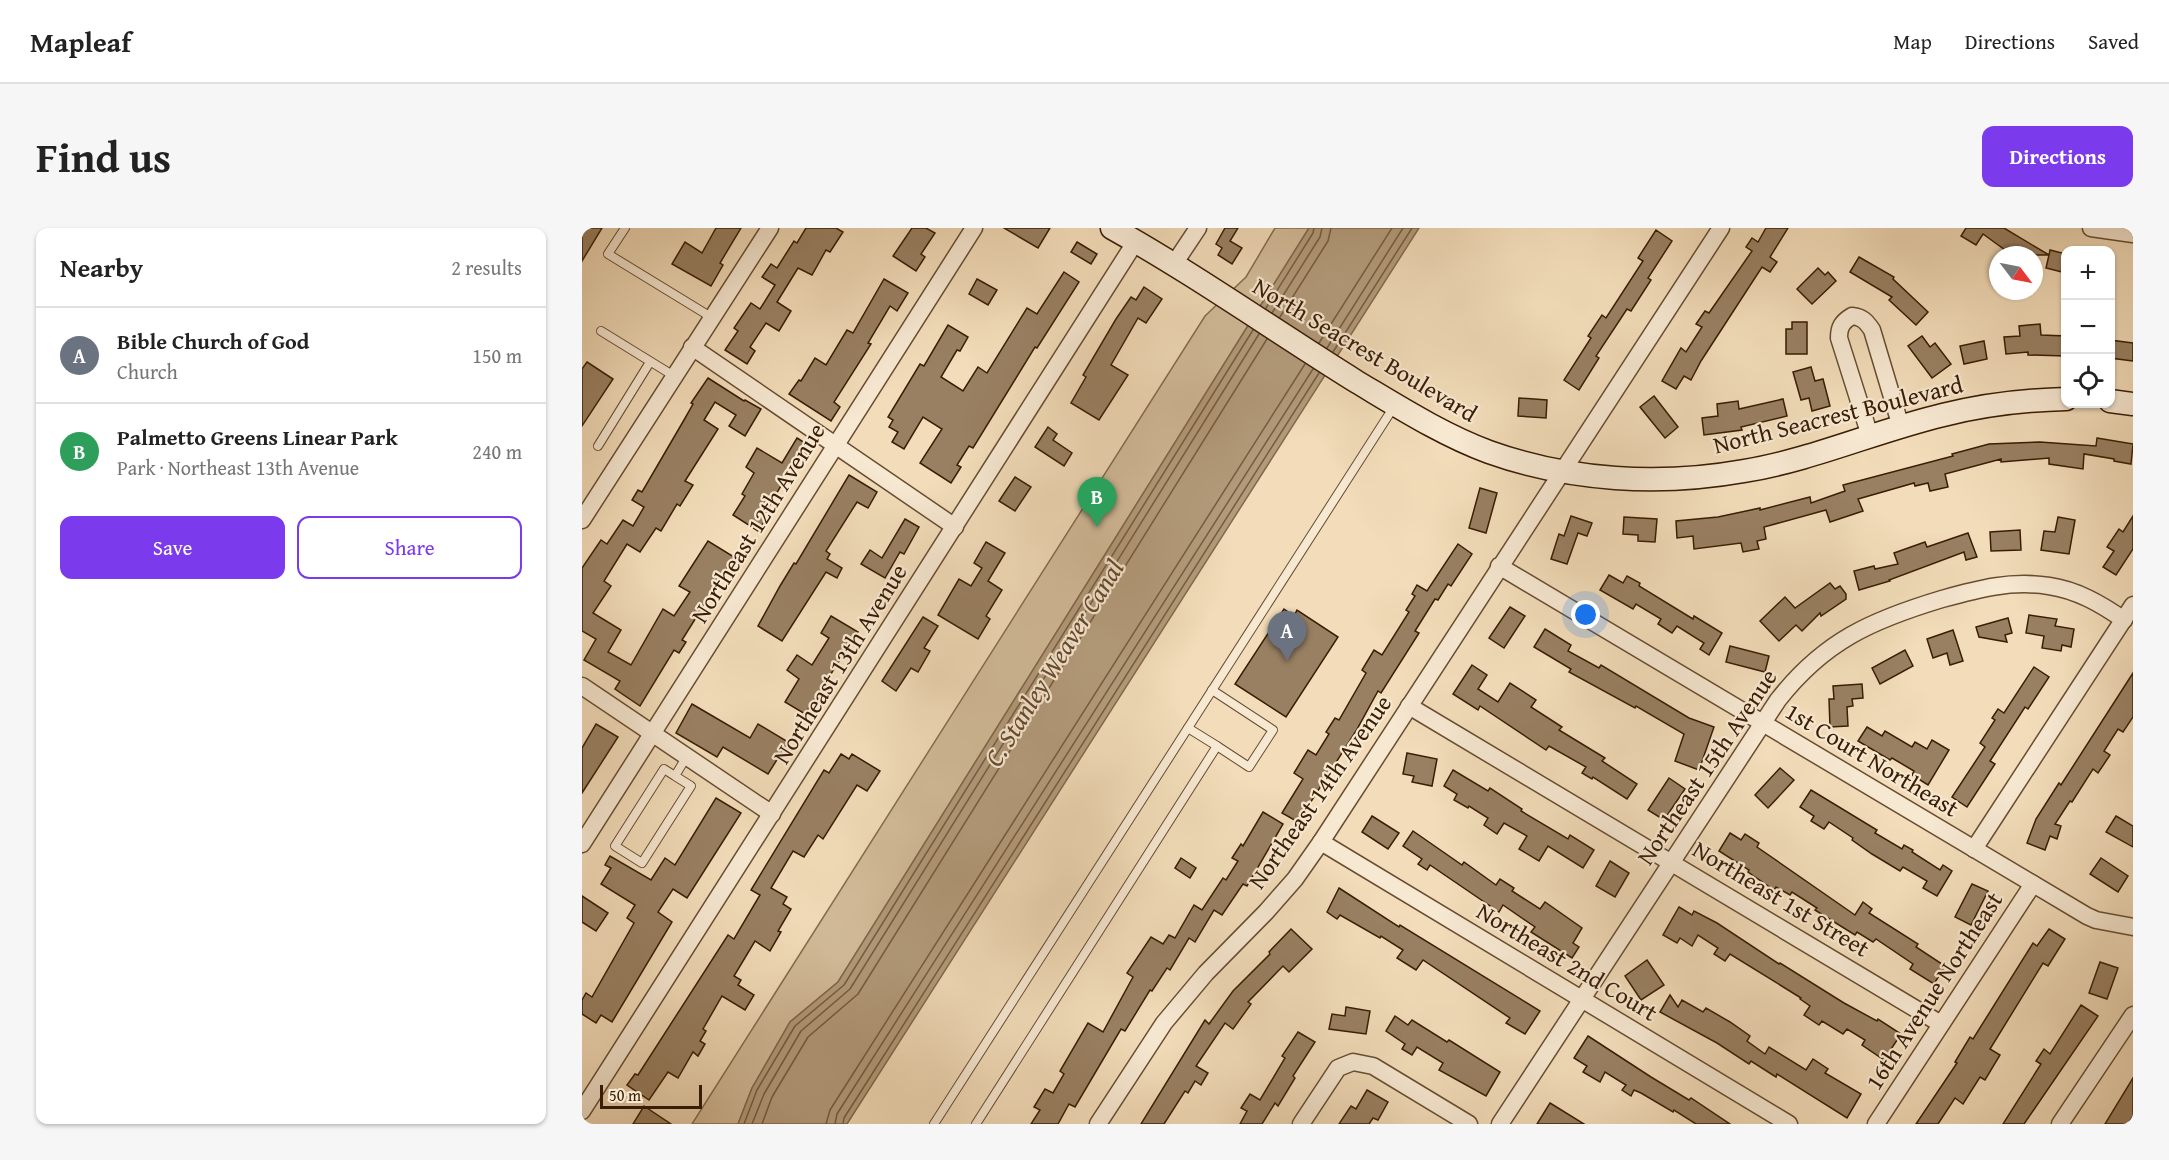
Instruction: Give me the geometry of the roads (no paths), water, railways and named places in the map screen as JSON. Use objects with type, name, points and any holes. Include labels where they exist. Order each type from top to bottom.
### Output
[{"type":"street","points":[[582,520],[770,228]]},
{"type":"street","name":"Northeast 12th Avenue","points":[[582,844],[974,228]]},
{"type":"street","name":"North Seacrest Boulevard","points":[[1112,228],[1174,264],[1335,368],[1469,444],[1528,464],[1562,471],[1627,479],[1707,477],[1785,462],[1941,415],[1980,406],[2061,399]]},
{"type":"street","points":[[1174,264],[1198,228]]},
{"type":"street","name":"Northeast 14th Avenue","points":[[1098,1124],[1164,1023],[1206,973],[1295,879],[1321,842],[1721,228]]},
{"type":"street","points":[[2091,228],[2133,234]]},
{"type":"street","name":"Northeast 13th Avenue","points":[[582,1111],[1136,241]]},
{"type":"street","points":[[1870,436],[1839,338],[1839,329],[1844,321],[1852,316],[1860,317],[1872,330],[1901,427]]},
{"type":"street","points":[[692,347],[955,527]]},
{"type":"street","points":[[2115,402],[2133,404]]},
{"type":"street","name":"1st Court Northeast","points":[[1499,566],[2087,916],[2133,927]]},
{"type":"street","name":"Northeast 15th Avenue","points":[[1500,1124],[1763,723],[1790,684],[1821,655],[1865,626],[1894,614],[1982,588],[2016,584],[2051,586],[2084,596],[2124,620]]},
{"type":"street","points":[[1974,849],[2133,605]]},
{"type":"street","points":[[582,686],[772,814]]},
{"type":"street","name":"Northeast 1st Street","points":[[1409,706],[1941,1024]]},
{"type":"street","name":"Northeast 2nd Court","points":[[1321,842],[1789,1124]]},
{"type":"street","name":"16th Avenue Northeast","points":[[1876,1124],[2032,884]]},
{"type":"street","points":[[2060,1124],[2133,1015]]},
{"type":"street","points":[[1300,1124],[1338,1068],[1353,1062],[1373,1066],[1468,1124]]},
{"type":"lane","points":[[625,228],[608,254],[711,317]]},
{"type":"lane","points":[[601,331],[674,376]]},
{"type":"lane","points":[[598,446],[650,362]]},
{"type":"lane","points":[[934,1124],[1395,404]]},
{"type":"lane","points":[[1188,728],[1250,767],[1274,730],[1212,690]]},
{"type":"lane","points":[[976,1124],[1217,747]]},
{"type":"lane","points":[[675,776],[687,755]]},
{"type":"lane","points":[[664,769],[675,776],[691,786],[642,863],[615,846],[664,769]]},
{"type":"water","name":"C. Stanley Weaver Canal","points":[[1309,228],[1419,228],[847,1124],[738,1124],[752,1088],[790,1022],[838,982]]},
{"type":"place","name":"Palmetto Greens Linear Park","points":[[1097,527]]},
{"type":"place","name":"Bible Church of God","points":[[1287,661]]}]
